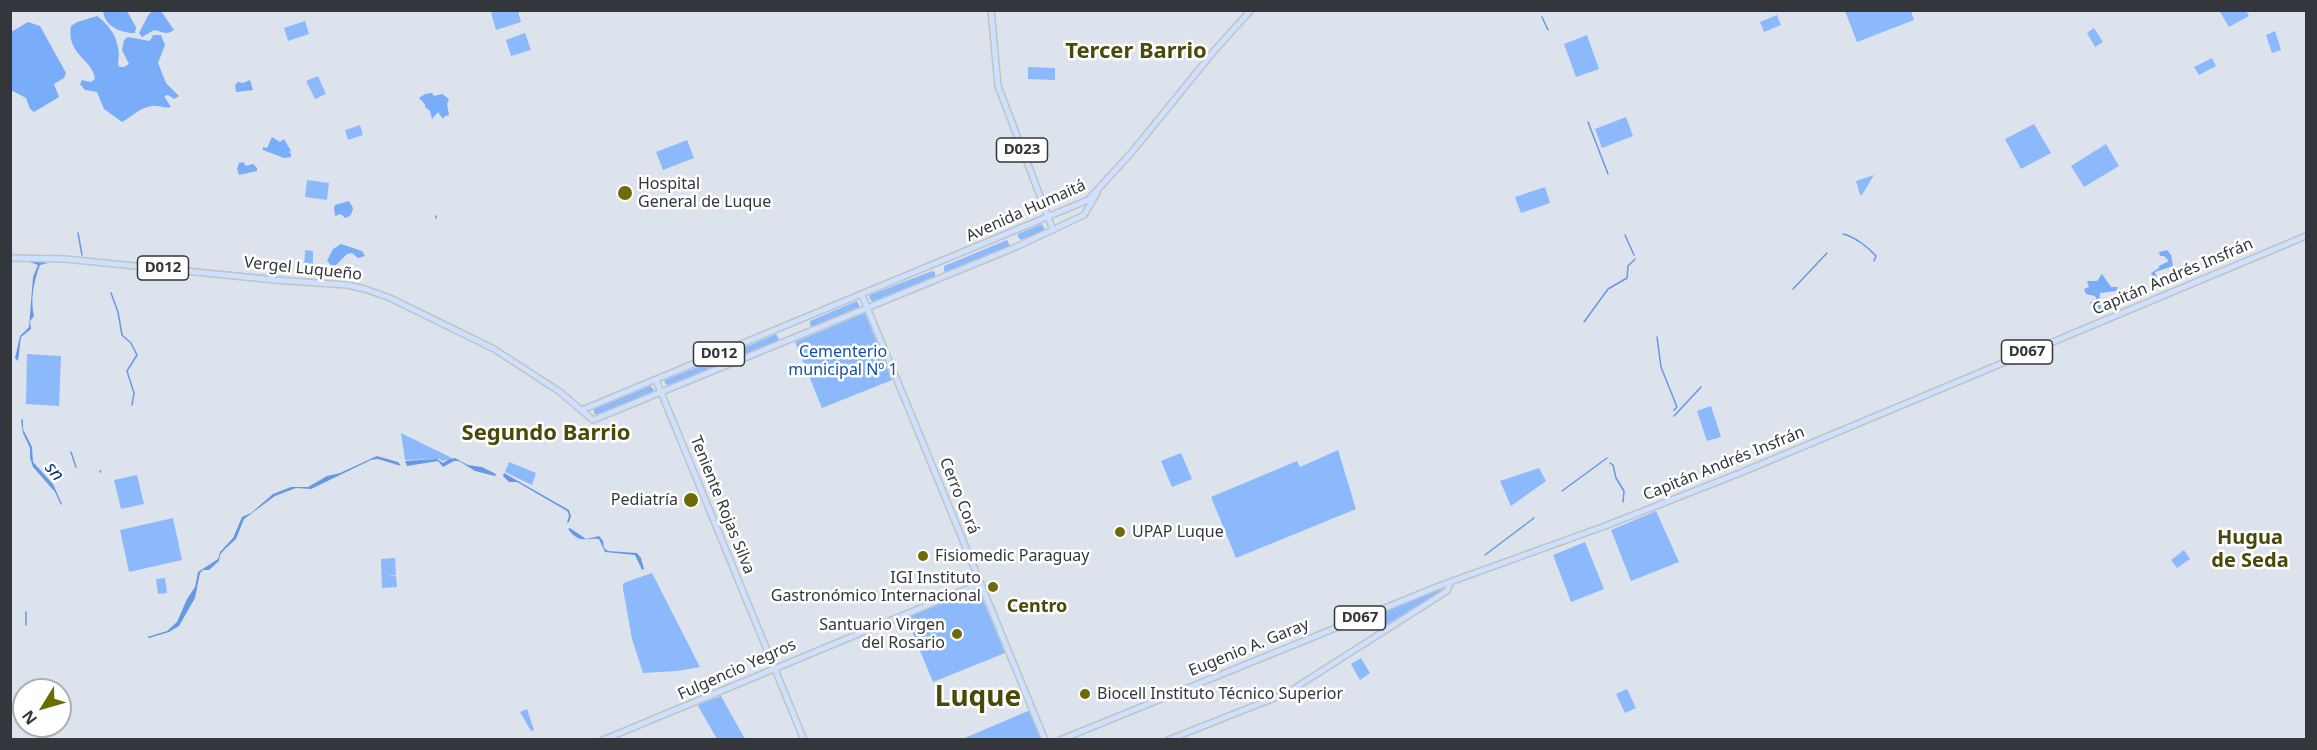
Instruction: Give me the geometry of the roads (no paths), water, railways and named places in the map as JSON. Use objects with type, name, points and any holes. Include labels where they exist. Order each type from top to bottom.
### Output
[{"type":"main road","name":"D023","points":[[991,10],[998,86],[1053,230]]},
{"type":"main road","name":"D012","points":[[1097,193],[1214,51],[1251,10]]},
{"type":"main road","name":"Avenida Humaitá","points":[[862,295],[1079,205],[1097,193]]},
{"type":"main road","name":"Avenida Humaitá","points":[[867,308],[1006,252],[1083,215],[1097,193]]},
{"type":"main road","name":"Capitán Andrés Insfrán","points":[[1168,740],[1287,693],[1447,591],[1450,583],[1749,470],[2307,236]]},
{"type":"main road","name":"Vergel Luqueño","points":[[10,258],[62,258],[275,280],[347,285],[365,289],[402,304],[494,349],[560,392],[593,420],[662,392]]},
{"type":"main road","name":"D012","points":[[582,410],[862,295]]},
{"type":"main road","name":"Cerro Corá","points":[[862,295],[1045,740]]},
{"type":"main road","name":"D012","points":[[662,392],[867,308]]},
{"type":"main road","name":"Teniente Rojas Silva","points":[[656,380],[804,740]]},
{"type":"main road","name":"Fulgencio Yegros","points":[[603,740],[694,704],[774,667],[981,583]]},
{"type":"main road","name":"Eugenio A. Garay","points":[[1060,740],[1313,636],[1450,583]]},
{"type":"waterway","points":[[1542,17],[1548,30]]},
{"type":"waterway","points":[[1588,122],[1608,174]]},
{"type":"waterway","points":[[78,233],[82,255]]},
{"type":"waterway","points":[[1843,234],[1869,249],[1876,256],[1874,261]]},
{"type":"waterway","points":[[1625,235],[1634,255]]},
{"type":"waterway","points":[[1793,289],[1827,253]]},
{"type":"waterway","points":[[1584,322],[1608,289],[1627,278],[1628,266],[1635,259]]},
{"type":"waterway","points":[[111,293],[118,312],[122,335],[131,343],[137,355],[127,371],[134,393],[132,405]]},
{"type":"waterway","points":[[1657,337],[1661,367],[1677,407],[1674,410]]},
{"type":"waterway","points":[[1674,416],[1701,387]]},
{"type":"waterway","points":[[71,452],[76,467]]},
{"type":"waterway","points":[[1562,491],[1607,458]]},
{"type":"waterway","points":[[1610,463],[1624,491],[1623,502]]},
{"type":"waterway","points":[[1485,555],[1534,518]]},
{"type":"waterway","points":[[26,612],[26,625]]},
{"type":"place","name":"Hospital General de Luque","points":[[625,193]]},
{"type":"place","name":"Pediatría","points":[[691,500]]},
{"type":"place","name":"UPAP Luque","points":[[1120,532]]},
{"type":"place","name":"Fisiomedic Paraguay","points":[[923,556]]},
{"type":"place","name":"IGI Instituto Gastronómico Internacional","points":[[993,587]]},
{"type":"place","name":"Santuario Virgen del Rosario","points":[[957,634]]},
{"type":"place","name":"Biocell Instituto Técnico Superior","points":[[1085,694]]},
{"type":"district","name":"Tercer Barrio","points":[[1136,52]]},
{"type":"district","name":"Segundo Barrio","points":[[546,434]]},
{"type":"district","name":"Hugua de Seda","points":[[2250,550]]},
{"type":"district","name":"Centro","points":[[1037,607]]},
{"type":"district","name":"Luque","points":[[978,698]]},
{"type":"park label","name":"Cementerio municipal Nº 1","points":[[843,361]]},
{"type":"water label","name":"sn","points":[[54,472]]}]
